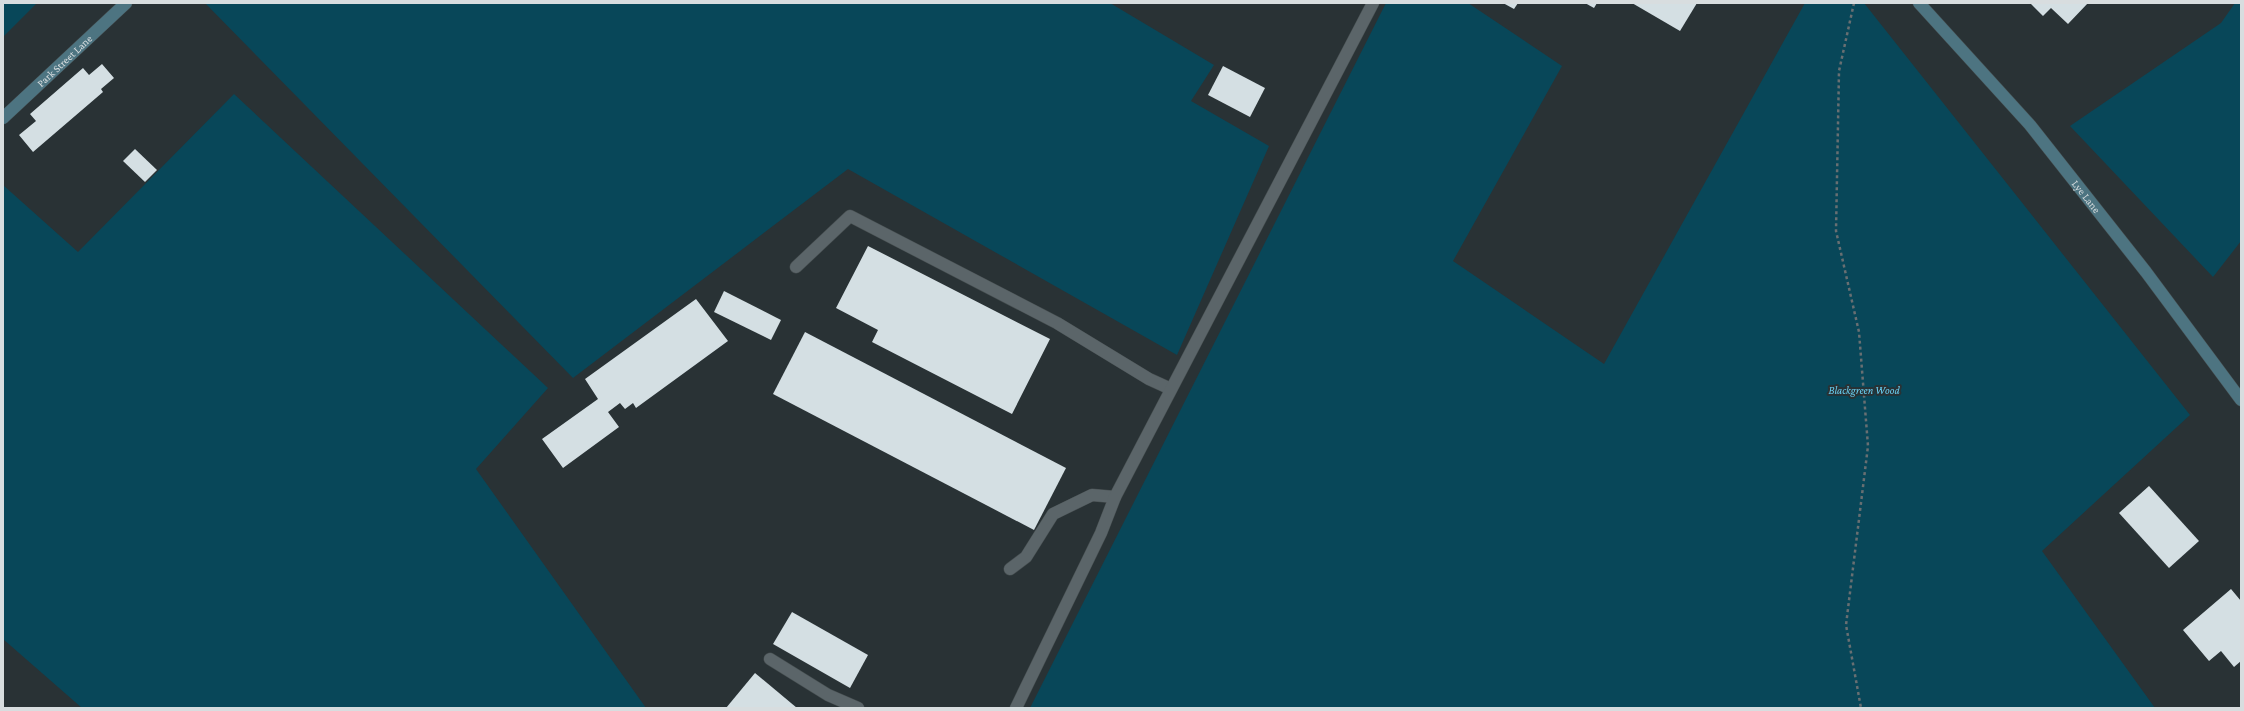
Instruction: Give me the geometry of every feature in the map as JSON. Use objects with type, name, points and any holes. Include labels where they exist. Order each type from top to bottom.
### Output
[{"type":"street","name":"Park Street Lane","points":[[3,118],[126,3]]},
{"type":"street","name":"Lye Lane","points":[[1919,3],[2030,125],[2146,272],[2241,400]]},
{"type":"lane","points":[[1016,708],[1101,533],[1115,497],[1373,3]]},
{"type":"lane","points":[[796,267],[850,216],[1056,323],[1149,379],[1172,389]]},
{"type":"lane","points":[[1010,569],[1026,557],[1053,514],[1092,495],[1115,497]]},
{"type":"lane","points":[[770,659],[828,695],[858,708]]},
{"type":"path","points":[[1854,3],[1839,71],[1836,231],[1859,332],[1868,446],[1846,625],[1861,708]]},
{"type":"green space","points":[[3,3],[37,3],[3,37]]},
{"type":"green space","points":[[205,3],[1110,3],[1214,65],[1191,101],[1269,146],[1177,355],[848,169],[573,378]]},
{"type":"green space","name":"Blackgreen Wood","points":[[1386,3],[1468,3],[1562,66],[1453,261],[1604,364],[1805,3],[1864,3],[2190,415],[2042,551],[2155,708],[1030,708]]},
{"type":"green space","points":[[2235,3],[2241,3],[2241,241],[2213,277],[2070,126],[2221,23]]},
{"type":"green space","points":[[234,94],[548,388],[476,469],[646,708],[82,708],[3,639],[3,185],[78,252]]},
{"type":"building","points":[[1503,3],[1518,3],[1514,9]]},
{"type":"building","points":[[1585,3],[1597,3],[1594,8]]},
{"type":"building","points":[[1632,3],[1697,3],[1680,31]]},
{"type":"building","points":[[2030,3],[2088,3],[2068,24],[2051,8],[2043,16]]},
{"type":"building","points":[[102,64],[114,78],[101,89],[103,92],[33,152],[19,135],[36,121],[30,114],[83,68],[89,75]]},
{"type":"building","points":[[1223,66],[1265,88],[1250,117],[1208,95]]},
{"type":"building","points":[[135,149],[157,170],[145,182],[123,161]]},
{"type":"building","points":[[868,246],[1050,339],[1012,414],[872,342],[878,330],[836,308]]},
{"type":"building","points":[[724,291],[781,320],[771,340],[714,312]]},
{"type":"building","points":[[696,299],[728,341],[636,408],[633,403],[625,409],[620,403],[608,412],[619,427],[563,468],[542,439],[598,399],[585,379]]},
{"type":"building","points":[[805,332],[1066,468],[1034,530],[773,394]]},
{"type":"building","points":[[2149,486],[2199,541],[2169,568],[2119,513]]},
{"type":"building","points":[[2231,589],[2241,601],[2241,661],[2234,667],[2221,651],[2209,661],[2183,630]]},
{"type":"building","points":[[792,612],[868,655],[850,688],[773,644]]},
{"type":"building","points":[[755,673],[797,708],[726,708]]}]
